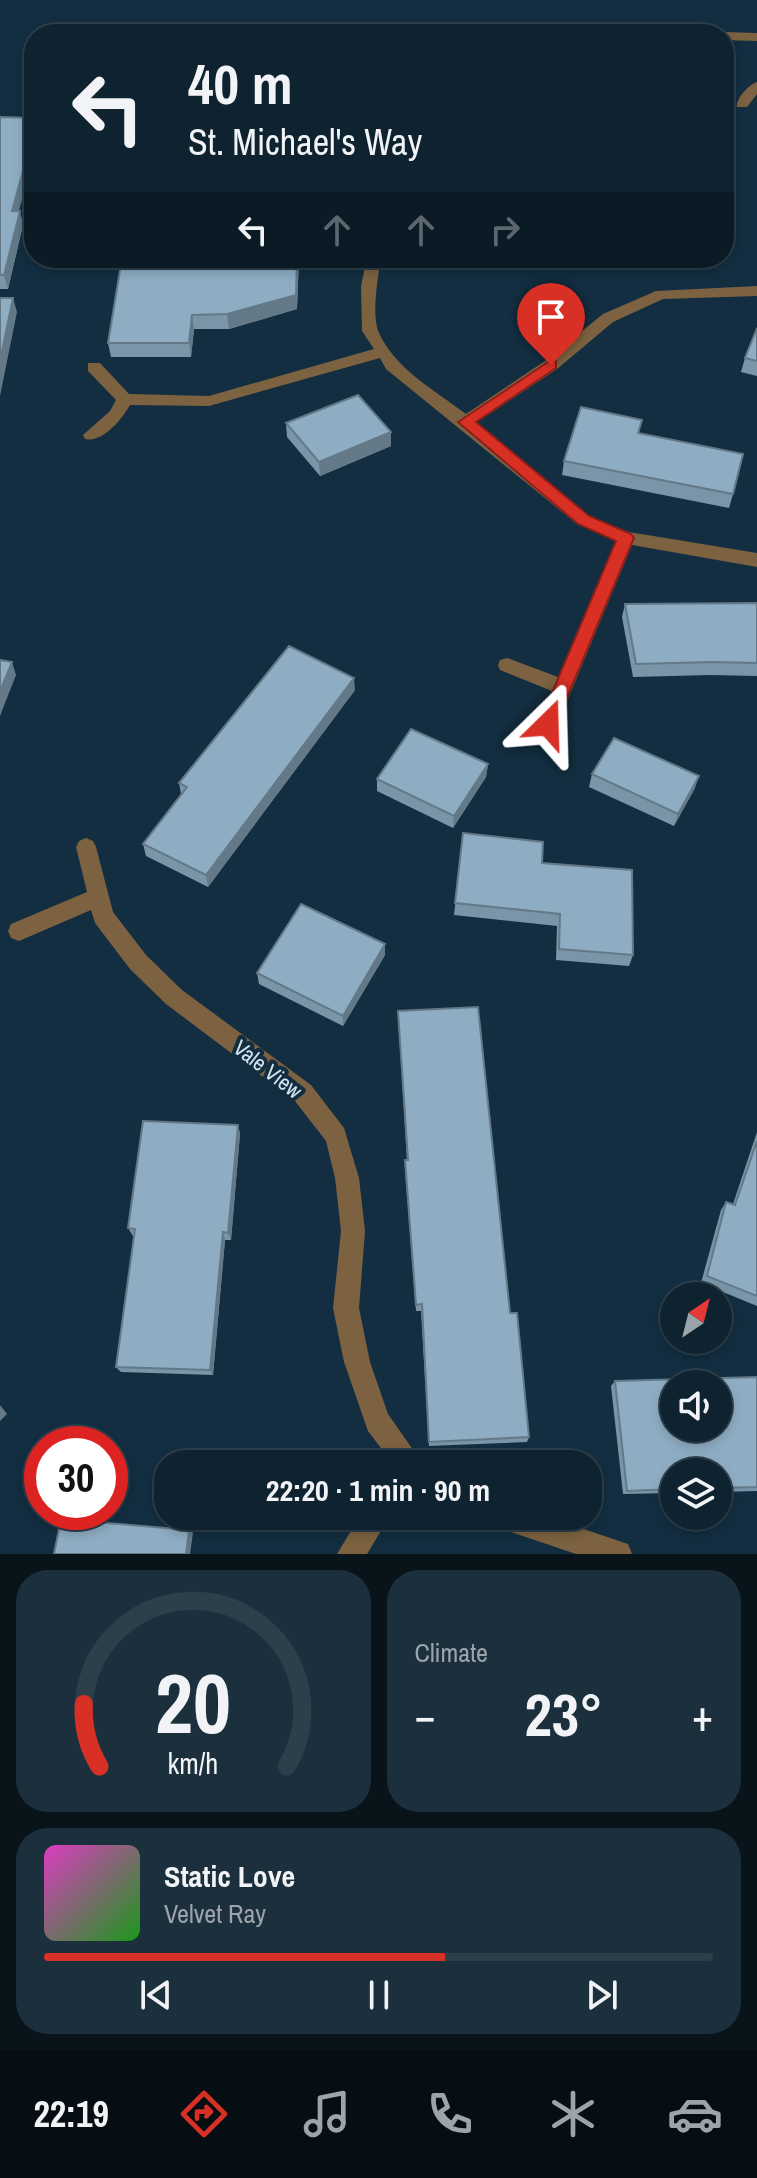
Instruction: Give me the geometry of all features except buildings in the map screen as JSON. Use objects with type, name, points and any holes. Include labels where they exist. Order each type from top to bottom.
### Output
[{"type":"street","points":[[734,36],[757,37]]},
{"type":"street","points":[[742,104],[757,86]]},
{"type":"street","points":[[372,268],[369,286],[370,331],[392,365],[583,520],[626,538],[757,560]]},
{"type":"street","points":[[466,422],[551,365],[608,318],[661,294],[757,291]]},
{"type":"street","points":[[94,367],[125,399],[209,401],[383,352]]},
{"type":"street","points":[[91,435],[116,415],[125,399]]},
{"type":"street","points":[[548,724],[626,538]]},
{"type":"street","points":[[507,665],[563,687]]},
{"type":"street","name":"Vale View","points":[[86,847],[103,916],[138,962],[174,997],[303,1093],[336,1136],[347,1178],[353,1231],[346,1308],[357,1362],[377,1422],[399,1450]]},
{"type":"street","points":[[19,931],[98,897]]},
{"type":"street","points":[[351,1554],[367,1530]]},
{"type":"street","points":[[545,1530],[618,1554]]},
{"type":"route","points":[[548,724],[626,538],[583,520],[466,422],[551,365]]}]
